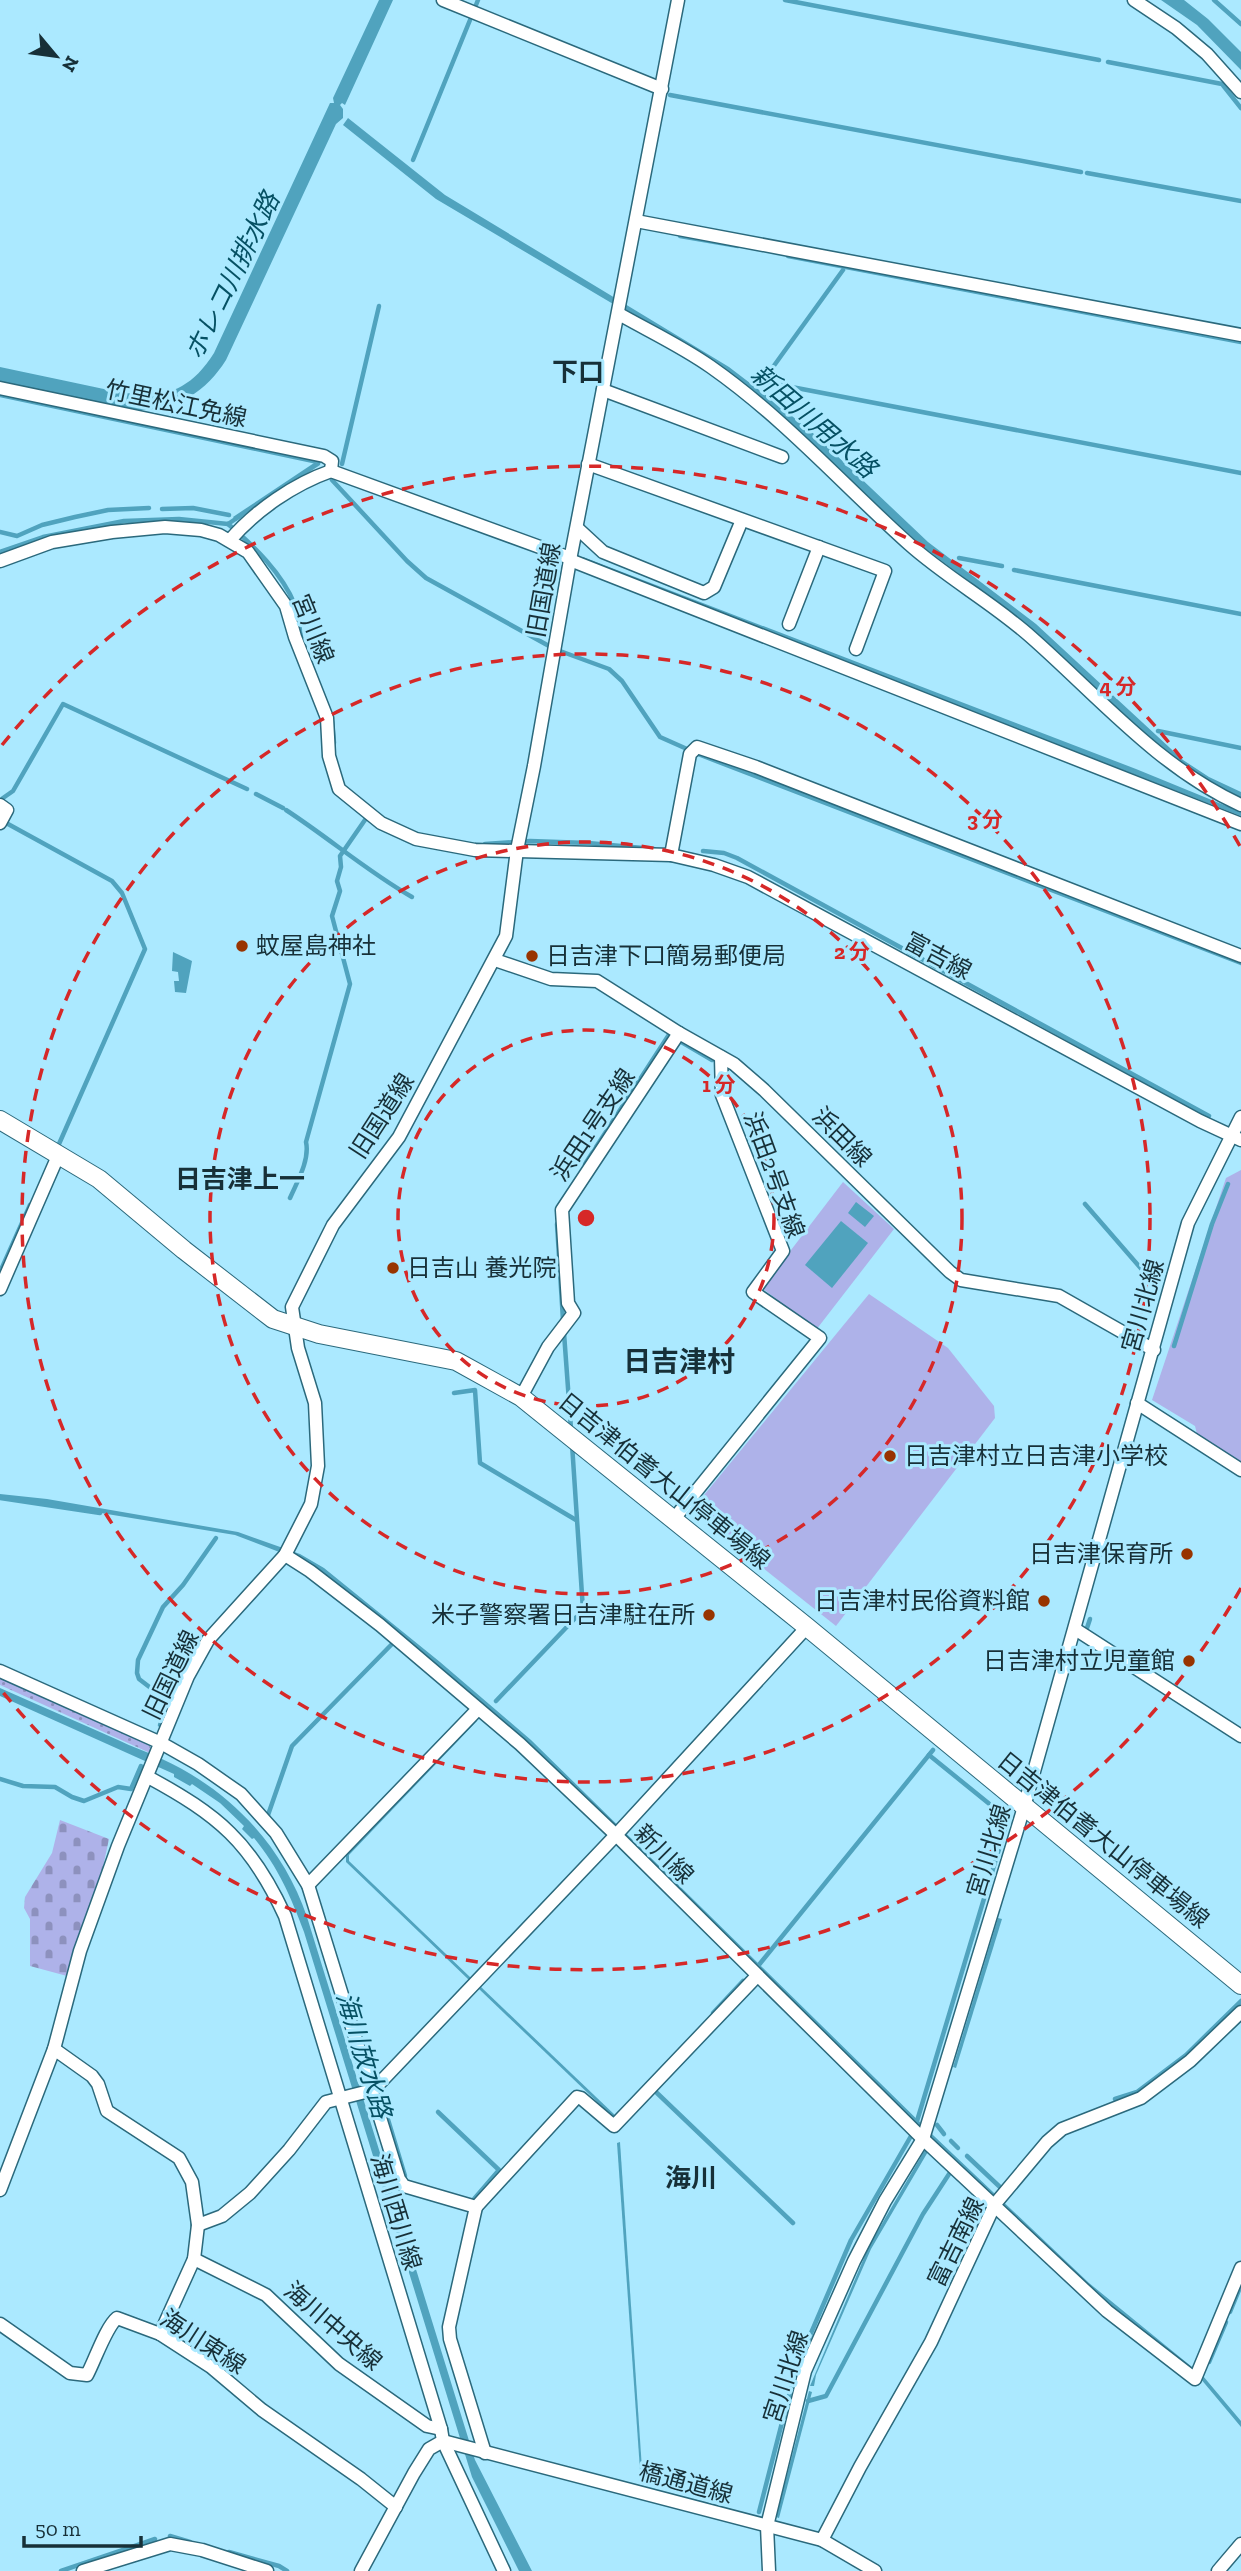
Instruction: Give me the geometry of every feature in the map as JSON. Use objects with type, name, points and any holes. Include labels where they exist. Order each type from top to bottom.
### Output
[{"type":"main road","name":"日吉津伯耆大山停車場線","points":[[0,1120],[99,1179],[273,1319],[294,1328],[456,1361],[521,1397],[807,1627],[1241,1985]]},
{"type":"street","points":[[443,0],[662,89]]},
{"type":"street","name":"旧国道線","points":[[0,2190],[54,2049],[80,1951],[117,1846],[150,1773],[188,1675],[208,1640],[285,1555],[311,1504],[318,1466],[315,1403],[298,1348],[292,1307],[333,1224],[399,1137],[506,936],[517,850],[570,559],[678,0]]},
{"type":"street","points":[[1134,0],[1176,28],[1207,54],[1241,92]]},
{"type":"street","points":[[636,221],[1241,335]]},
{"type":"street","points":[[619,314],[709,366],[758,403],[803,440],[910,545],[1006,615],[1169,763],[1213,793],[1241,805]]},
{"type":"street","name":"竹里松江免線","points":[[0,388],[324,456],[332,461],[331,471]]},
{"type":"street","points":[[603,390],[782,457]]},
{"type":"street","points":[[588,464],[885,571],[856,649]]},
{"type":"street","points":[[230,540],[245,522],[308,479],[331,471],[570,559],[1241,824]]},
{"type":"street","points":[[577,528],[603,552],[704,593],[714,587],[742,520]]},
{"type":"street","name":"宮川線","points":[[0,561],[52,542],[165,527],[201,530],[230,540],[247,552],[286,606],[295,637],[327,718],[329,756],[340,789],[362,810],[381,823],[416,839],[475,850],[517,850]]},
{"type":"street","points":[[789,624],[819,547]]},
{"type":"street","points":[[671,855],[690,754],[697,747],[756,767],[1241,956]]},
{"type":"street","points":[[0,806],[7,810],[0,824]]},
{"type":"street","name":"富吉線","points":[[517,850],[671,855],[715,865],[748,877],[1200,1121],[1237,1138]]},
{"type":"street","name":"浜田線","points":[[495,960],[551,979],[597,981],[679,1033],[734,1063],[950,1272],[971,1283],[1059,1296],[1153,1350]]},
{"type":"street","name":"浜田1号支線","points":[[521,1397],[548,1347],[574,1313],[568,1303],[562,1210],[679,1033]]},
{"type":"street","name":"浜田2号支線","points":[[673,1520],[820,1338],[753,1292],[783,1251],[722,1095],[721,1057]]},
{"type":"street","name":"宮川北線","points":[[769,2571],[766,2526],[805,2371],[854,2261],[885,2201],[923,2139],[1024,1807],[1188,1223],[1237,1138],[1241,1117]]},
{"type":"street","points":[[0,1289],[58,1156]]},
{"type":"street","points":[[1137,1403],[1241,1470]]},
{"type":"street","name":"新川線","points":[[285,1555],[380,1625],[520,1744],[616,1835],[923,2139],[1107,2311],[1195,2379],[1241,2268]]},
{"type":"street","points":[[198,2225],[222,2216],[250,2193],[289,2150],[326,2102],[370,2091],[616,1835],[807,1627]]},
{"type":"street","points":[[1075,1629],[1241,1737]]},
{"type":"street","points":[[0,1671],[198,1764],[241,1794],[276,1833],[308,1885],[399,2179],[404,2186],[476,2207]]},
{"type":"street","points":[[308,1885],[478,1709]]},
{"type":"street","name":"海川西川線","points":[[150,1773],[216,1820],[245,1846],[267,1878],[285,1916],[446,2438],[504,2571]]},
{"type":"street","points":[[482,2452],[449,2327],[476,2207],[577,2098],[582,2098],[614,2126],[757,1976]]},
{"type":"street","name":"富吉南線","points":[[822,2540],[860,2467],[932,2342],[995,2204],[1047,2142],[1062,2129],[1141,2098],[1189,2061],[1241,2012]]},
{"type":"street","points":[[54,2049],[92,2076],[98,2084],[104,2106],[113,2116],[179,2158],[192,2182],[198,2225],[194,2259],[160,2334]]},
{"type":"street","name":"海川中央線","points":[[194,2259],[266,2295],[339,2364],[446,2438],[482,2452]]},
{"type":"street","name":"海川東線","points":[[0,2324],[70,2373],[82,2376],[87,2375],[102,2347],[109,2325],[117,2318],[160,2334],[211,2367],[262,2410],[361,2479],[396,2507]]},
{"type":"street","points":[[361,2571],[429,2449],[446,2438]]},
{"type":"street","name":"橋通道線","points":[[482,2452],[822,2540],[875,2571]]},
{"type":"street","points":[[83,2571],[170,2544],[202,2550],[267,2571]]},
{"type":"street","points":[[1218,2571],[1241,2544]]},
{"type":"green space","points":[[1241,1170],[1241,1463],[1197,1434],[1195,1426],[1152,1400],[1226,1178]]},
{"type":"green space","points":[[843,1182],[894,1229],[816,1330],[762,1288]]},
{"type":"green space","points":[[869,1294],[948,1348],[994,1406],[995,1418],[836,1626],[691,1511]]},
{"type":"green space","points":[[0,1678],[149,1745],[152,1750],[150,1753],[0,1685]]},
{"type":"green space","points":[[60,1820],[109,1839],[103,1867],[71,1957],[67,1976],[30,1966],[30,1919],[24,1908],[25,1897],[52,1853]]},
{"type":"shaded area","points":[[379,0],[393,0],[345,105],[340,105],[343,118],[336,124],[226,360],[209,381],[177,403],[137,410],[0,382],[0,367],[123,393],[156,394],[172,391],[201,371],[214,353],[330,103],[334,103],[333,98]]},
{"type":"shaded area","points":[[1161,0],[1184,0],[1208,19],[1241,52],[1241,70],[1197,25]]},
{"type":"shaded area","points":[[348,118],[445,195],[729,367],[814,434],[928,542],[1036,624],[1183,760],[1209,777],[1241,792],[1241,800],[1179,766],[1032,629],[922,546],[773,409],[630,314],[436,199],[343,125]]},
{"type":"shaded area","points":[[317,461],[321,461],[320,465],[236,521],[233,517]]},
{"type":"shaded area","points":[[583,557],[1136,769],[1241,812],[1241,816],[582,560]]},
{"type":"shaded area","points":[[173,952],[192,961],[186,993],[175,992],[174,981],[179,981],[178,972],[172,971]]},
{"type":"shaded area","points":[[856,1202],[874,1216],[865,1227],[848,1213]]},
{"type":"shaded area","points":[[841,1221],[868,1243],[832,1288],[805,1265]]},
{"type":"shaded area","points":[[0,1494],[47,1499],[238,1532],[300,1554],[324,1568],[531,1740],[934,2136],[1089,2283],[1203,2376],[1241,2421],[1241,2427],[1200,2378],[1085,2285],[527,1742],[389,1626],[300,1560],[235,1535],[0,1498]]},
{"type":"shaded area","points":[[0,1688],[157,1756],[187,1772],[210,1787],[251,1823],[284,1867],[307,1917],[475,2460],[532,2571],[519,2571],[472,2477],[304,1932],[277,1871],[254,1838],[242,1829],[244,1826],[220,1803],[192,1784],[190,1786],[174,1777],[174,1774],[0,1696]]},
{"type":"shaded area","points":[[475,1720],[477,1721],[349,1855],[349,1861],[471,1978],[469,1980],[346,1862],[346,1855]]},
{"type":"shaded area","points":[[998,1918],[1002,1919],[956,2068],[953,2067]]},
{"type":"shaded area","points":[[481,1987],[617,2117],[615,2119],[479,1989]]},
{"type":"shaded area","points":[[620,2142],[643,2484],[617,2143]]},
{"type":"shaded area","points":[[926,2148],[929,2150],[871,2249],[816,2375],[814,2386],[810,2386],[869,2246]]},
{"type":"shaded area","points":[[809,2391],[812,2392],[779,2518],[776,2517]]},
{"type":"waterway","points":[[476,5],[478,0]]},
{"type":"waterway","points":[[785,0],[1099,60]]},
{"type":"waterway","points":[[1214,0],[1241,24]]},
{"type":"waterway","points":[[413,160],[470,20]]},
{"type":"waterway","points":[[1108,62],[1222,84],[1241,108]]},
{"type":"waterway","points":[[670,95],[1081,172]]},
{"type":"waterway","points":[[1087,173],[1241,201]]},
{"type":"waterway","points":[[680,236],[738,246]]},
{"type":"waterway","points":[[788,256],[1241,342]]},
{"type":"waterway","name":"新田川用水路","points":[[760,385],[843,270]]},
{"type":"waterway","points":[[342,464],[379,306]]},
{"type":"waterway","name":"新田川用水路","points":[[781,385],[1241,473]]},
{"type":"waterway","points":[[0,395],[318,462]]},
{"type":"waterway","points":[[332,480],[426,578],[549,646]]},
{"type":"waterway","points":[[0,532],[17,536],[42,525],[75,517],[108,510],[149,508]]},
{"type":"waterway","points":[[162,509],[193,508],[229,515]]},
{"type":"waterway","points":[[0,552],[43,537],[124,521],[179,519],[228,524],[240,516]]},
{"type":"waterway","points":[[228,524],[257,551],[283,582],[296,609],[301,637]]},
{"type":"waterway","points":[[959,558],[1002,566]]},
{"type":"waterway","points":[[1014,570],[1241,614]]},
{"type":"waterway","points":[[560,651],[609,669],[622,681],[660,737],[687,749]]},
{"type":"waterway","points":[[3,798],[13,791],[63,704],[247,789]]},
{"type":"waterway","points":[[332,721],[334,743]]},
{"type":"waterway","points":[[1158,731],[1241,748]]},
{"type":"waterway","points":[[698,754],[1241,963]]},
{"type":"waterway","points":[[256,794],[283,808]]},
{"type":"waterway","points":[[286,810],[412,897]]},
{"type":"waterway","points":[[290,1198],[305,1163],[306,1142],[350,984],[332,916],[340,891],[337,881],[341,867],[340,856],[367,817]]},
{"type":"waterway","points":[[8,824],[112,881],[122,893],[145,949],[59,1144]]},
{"type":"waterway","points":[[485,844],[530,841],[654,849]]},
{"type":"waterway","points":[[703,851],[724,853],[737,858],[1209,1116]]},
{"type":"waterway","points":[[585,1164],[670,1033]]},
{"type":"waterway","points":[[678,1040],[712,1060]]},
{"type":"waterway","points":[[1174,1346],[1212,1224],[1228,1184]]},
{"type":"waterway","points":[[1085,1204],[1151,1280]]},
{"type":"waterway","points":[[0,1272],[30,1205]]},
{"type":"waterway","points":[[557,1224],[563,1320]]},
{"type":"waterway","points":[[564,1333],[571,1429]]},
{"type":"waterway","points":[[454,1393],[475,1390],[480,1463],[576,1520]]},
{"type":"waterway","points":[[496,1701],[583,1610],[572,1444]]},
{"type":"waterway","points":[[0,1498],[100,1513]]},
{"type":"waterway","points":[[160,1725],[169,1702],[139,1679],[138,1660],[163,1607],[183,1585],[216,1538]]},
{"type":"waterway","points":[[1087,1628],[1090,1619]]},
{"type":"waterway","points":[[268,1815],[292,1746],[392,1644]]},
{"type":"waterway","points":[[758,1966],[933,1750]]},
{"type":"waterway","points":[[917,2121],[1008,1819],[929,1755]]},
{"type":"waterway","points":[[0,1779],[23,1786],[55,1787],[84,1801],[118,1787],[131,1789],[141,1766]]},
{"type":"waterway","points":[[713,2013],[743,1981]]},
{"type":"waterway","points":[[1115,2099],[1137,2092],[1186,2055],[1241,2001]]},
{"type":"waterway","points":[[657,2093],[793,2223]]},
{"type":"waterway","points":[[438,2112],[499,2170],[474,2199]]},
{"type":"waterway","name":"海川放水路","points":[[386,2113],[405,2176]]},
{"type":"waterway","points":[[937,2125],[944,2134]]},
{"type":"waterway","points":[[759,2512],[796,2368],[851,2240],[911,2136]]},
{"type":"waterway","points":[[951,2141],[958,2148]]},
{"type":"waterway","points":[[967,2156],[1001,2188]]},
{"type":"waterway","points":[[808,2401],[826,2396],[923,2214],[951,2171]]},
{"type":"waterway","points":[[1230,2312],[1241,2285]]},
{"type":"waterway","points":[[1209,2362],[1226,2322]]},
{"type":"waterway","points":[[170,2536],[190,2542]]},
{"type":"waterway","points":[[61,2571],[155,2539]]},
{"type":"waterway","points":[[229,2552],[279,2566],[287,2571]]},
{"type":"place","name":"蚊屋島神社","points":[[242,946]]},
{"type":"place","name":"日吉津下口簡易郵便局","points":[[532,956]]},
{"type":"place","name":"日吉山 養光院","points":[[393,1268]]},
{"type":"place","name":"日吉津村立日吉津小学校","points":[[890,1456]]},
{"type":"place","name":"日吉津保育所","points":[[1187,1554]]},
{"type":"place","name":"日吉津村民俗資料館","points":[[1044,1601]]},
{"type":"place","name":"米子警察署日吉津駐在所","points":[[709,1615]]},
{"type":"place","name":"日吉津村立児童館","points":[[1189,1661]]},
{"type":"district","name":"下口","points":[[578,372]]},
{"type":"district","name":"日吉津上一","points":[[240,1179]]},
{"type":"district","name":"日吉津村","points":[[679,1361]]},
{"type":"district","name":"海川","points":[[691,2178]]},
{"type":"water label","name":"ホレコ川排水路","points":[[232,276]]}]
